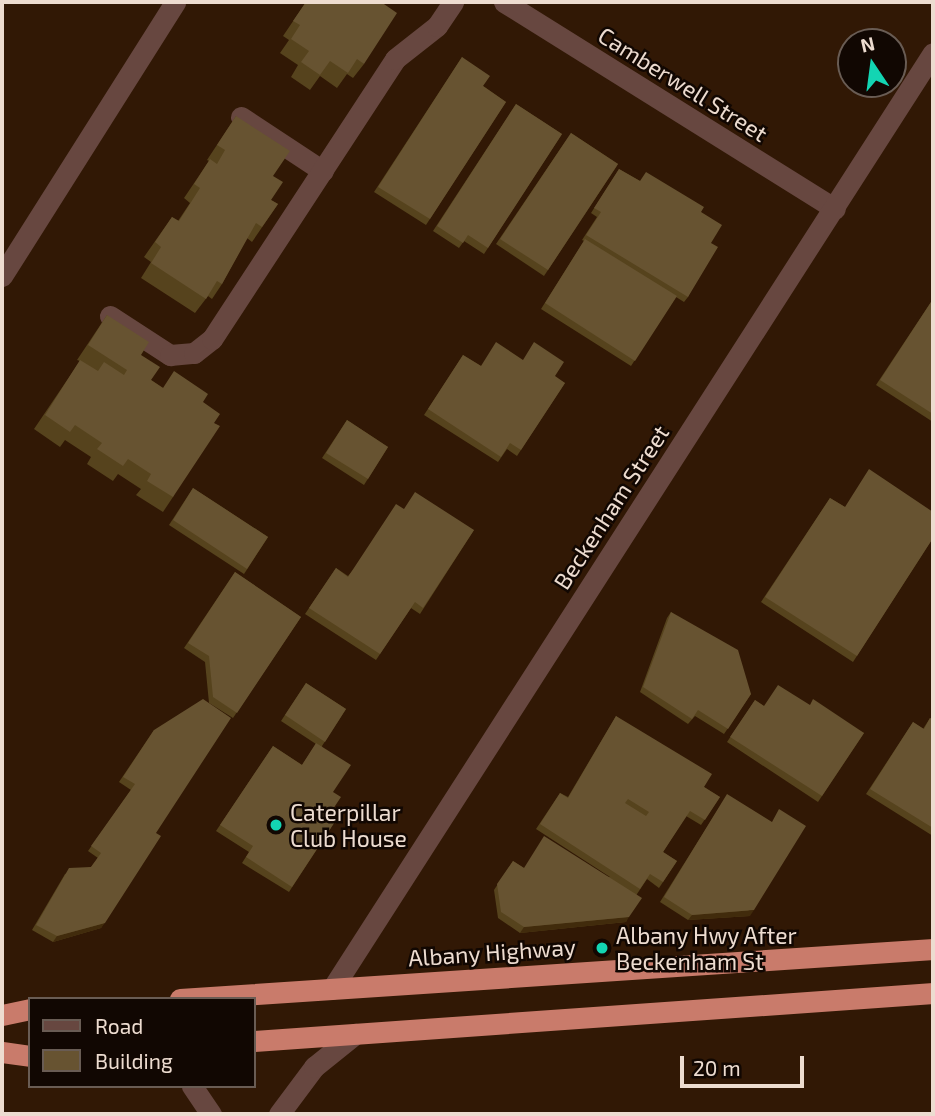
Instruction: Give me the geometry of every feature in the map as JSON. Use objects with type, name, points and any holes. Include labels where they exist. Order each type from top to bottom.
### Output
[{"type":"highway","name":"Albany Highway","points":[[210,997],[933,948]]},
{"type":"highway","points":[[256,1041],[933,993]]},
{"type":"highway","points":[[2,1015],[28,1009]]},
{"type":"highway","points":[[2,1052],[28,1056]]},
{"type":"street","points":[[2,275],[175,2]]},
{"type":"street","points":[[110,316],[170,355],[194,353],[212,339],[395,59],[437,26],[453,2]]},
{"type":"street","name":"Camberwell Street","points":[[504,2],[835,209]]},
{"type":"street","name":"Beckenham Street","points":[[332,989],[933,54]]},
{"type":"street","points":[[241,117],[323,171]]},
{"type":"street","points":[[279,1114],[314,1067],[355,1034]]},
{"type":"street","points":[[193,1088],[211,1114]]},
{"type":"building","points":[[306,2],[381,2],[397,13],[364,64],[357,59],[348,73],[330,61],[320,75],[301,62],[309,51],[291,39],[300,25],[293,21]]},
{"type":"building","points":[[462,57],[490,76],[483,86],[506,102],[430,219],[378,187]]},
{"type":"building","points":[[516,104],[562,134],[488,248],[468,235],[463,243],[437,226]]},
{"type":"building","points":[[236,116],[290,151],[273,176],[283,182],[271,200],[278,204],[262,227],[256,223],[222,284],[217,281],[206,299],[151,263],[161,247],[155,242],[172,217],[179,221],[200,188],[194,184],[210,159],[217,164],[225,150],[217,145]]},
{"type":"building","points":[[571,133],[618,164],[548,270],[500,239]]},
{"type":"building","points":[[619,169],[640,181],[646,172],[704,207],[701,212],[722,225],[711,243],[718,247],[688,297],[586,235],[601,212],[594,208]]},
{"type":"building","points":[[585,239],[677,296],[635,361],[545,303]]},
{"type":"building","points":[[933,299],[933,414],[880,380]]},
{"type":"building","points":[[107,315],[149,342],[141,355],[160,367],[151,380],[163,388],[174,371],[208,394],[203,402],[220,414],[214,423],[220,426],[173,497],[147,481],[151,474],[128,459],[123,466],[97,449],[102,443],[75,425],[70,432],[45,415],[80,360],[98,371],[104,362],[124,375],[127,370],[88,345]]},
{"type":"building","points":[[496,342],[523,360],[534,342],[564,362],[555,376],[565,383],[521,450],[510,443],[501,457],[428,409],[463,355],[481,366]]},
{"type":"building","points":[[347,420],[388,447],[368,479],[326,453]]},
{"type":"building","points":[[869,469],[933,512],[933,538],[857,656],[765,597],[830,498],[845,507]]},
{"type":"building","points":[[193,488],[268,537],[247,569],[173,520]]},
{"type":"building","points":[[415,492],[474,530],[423,608],[415,602],[380,654],[309,608],[336,568],[348,577],[396,504],[404,509]]},
{"type":"building","points":[[235,572],[301,617],[237,713],[213,697],[209,656],[188,643]]},
{"type":"building","points":[[671,612],[738,650],[751,694],[728,729],[698,710],[692,719],[643,687]]},
{"type":"building","points":[[306,683],[346,709],[325,742],[285,715]]},
{"type":"building","points":[[778,685],[810,705],[813,699],[864,733],[822,796],[730,737],[755,700],[764,706]]},
{"type":"building","points":[[203,699],[231,718],[156,833],[161,836],[105,923],[57,936],[36,925],[69,868],[91,867],[101,853],[91,846],[135,784],[123,777],[154,730]]},
{"type":"building","points":[[616,716],[712,774],[704,787],[720,797],[705,820],[690,811],[663,852],[677,861],[663,882],[650,874],[640,889],[540,824],[560,793],[568,798]],"holes":[[[628,799],[649,812],[646,816],[625,803]]]},
{"type":"building","points":[[930,718],[933,720],[933,828],[870,789],[913,722],[924,729]]},
{"type":"building","name":"Caterpillar Club House","points":[[316,743],[351,765],[333,792],[341,797],[333,809],[340,814],[292,887],[246,857],[253,846],[220,825],[273,746],[302,765]]},
{"type":"building","points":[[727,794],[772,822],[779,809],[806,826],[754,910],[692,915],[664,897]]},
{"type":"building","points":[[544,836],[642,898],[629,917],[524,927],[501,912],[497,884],[513,861],[524,868]]},
{"type":"place","name":"Caterpillar Club House","points":[[276,825]]},
{"type":"place","name":"Albany Hwy After Beckenham St","points":[[602,948]]}]
